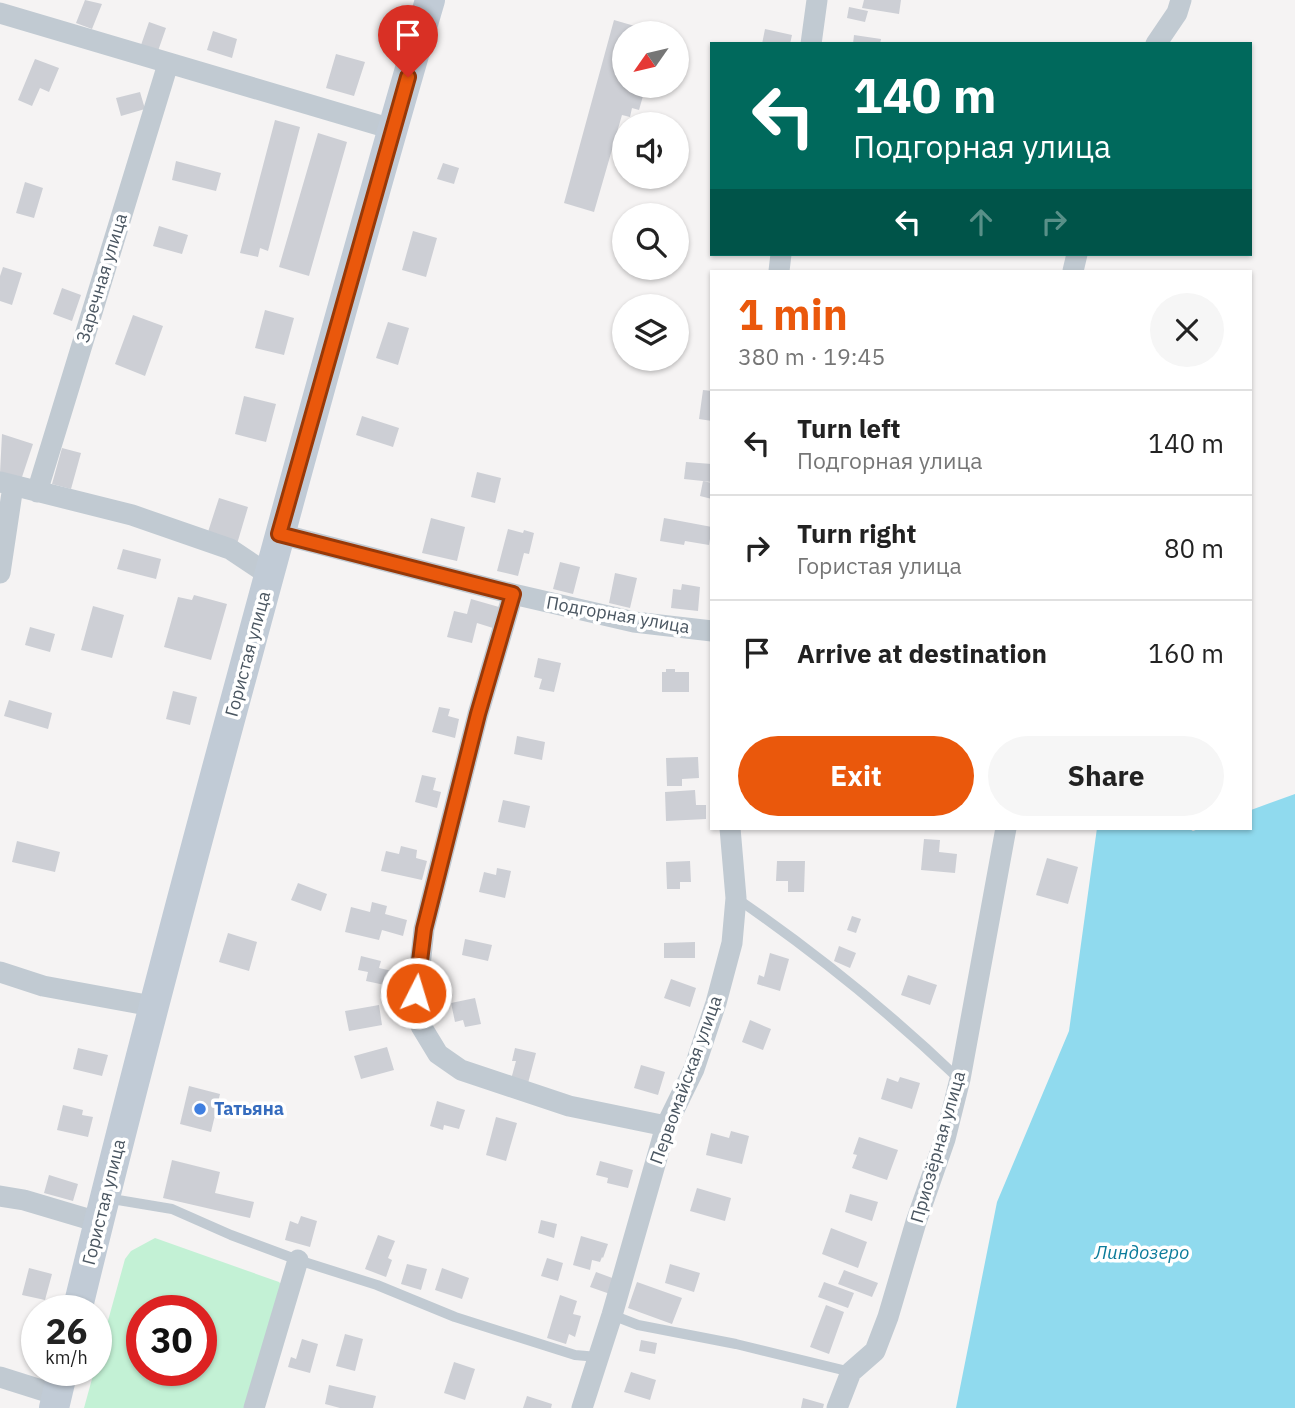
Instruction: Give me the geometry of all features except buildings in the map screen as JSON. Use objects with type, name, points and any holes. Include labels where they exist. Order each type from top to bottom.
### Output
[{"type":"street","name":"Гористая улица","points":[[81,1295],[152,1006],[279,534],[430,0]]},
{"type":"street","points":[[811,42],[817,0]]},
{"type":"street","points":[[1157,42],[1177,13],[1181,0]]},
{"type":"street","points":[[0,13],[392,129]]},
{"type":"street","name":"Заречная улица","points":[[37,492],[168,64]]},
{"type":"street","points":[[0,573],[6,484],[132,515],[219,545],[230,549],[269,575]]},
{"type":"street","name":"Подгорная улица","points":[[279,534],[634,622],[710,631]]},
{"type":"street","points":[[513,594],[478,714],[424,929],[416,993],[421,1026],[438,1054],[461,1070],[569,1106],[666,1126]]},
{"type":"street","name":"Первомайская улица","points":[[582,1408],[612,1315],[666,1126],[694,1069],[732,943],[736,898],[730,830]]},
{"type":"street","name":"Приозёрная улица","points":[[837,1408],[851,1372],[874,1352],[888,1317],[916,1222],[945,1139],[960,1079],[1006,830]]},
{"type":"street","points":[[0,972],[43,986],[152,1006]]},
{"type":"street","points":[[0,1196],[102,1210]]},
{"type":"street","points":[[254,1408],[298,1261]]},
{"type":"street","points":[[0,1377],[58,1391]]},
{"type":"lane","points":[[736,898],[816,954],[960,1079]]},
{"type":"lane","points":[[102,1210],[172,1209],[298,1261],[377,1285],[455,1317],[575,1355],[598,1357]]},
{"type":"lane","points":[[612,1315],[638,1325],[851,1372]]},
{"type":"green space","points":[[155,1238],[279,1282],[286,1290],[256,1408],[84,1408],[90,1386],[112,1386],[112,1306],[125,1259],[131,1251]]},
{"type":"water","name":"Линдозеро","points":[[1295,794],[1295,1408],[956,1408],[997,1202],[1069,1031],[1097,830],[1252,830],[1252,810]]},
{"type":"place","name":"Татьяна","points":[[200,1109]]},
{"type":"route","points":[[408,77],[279,534],[513,594],[478,714],[424,929],[416,993]]}]
